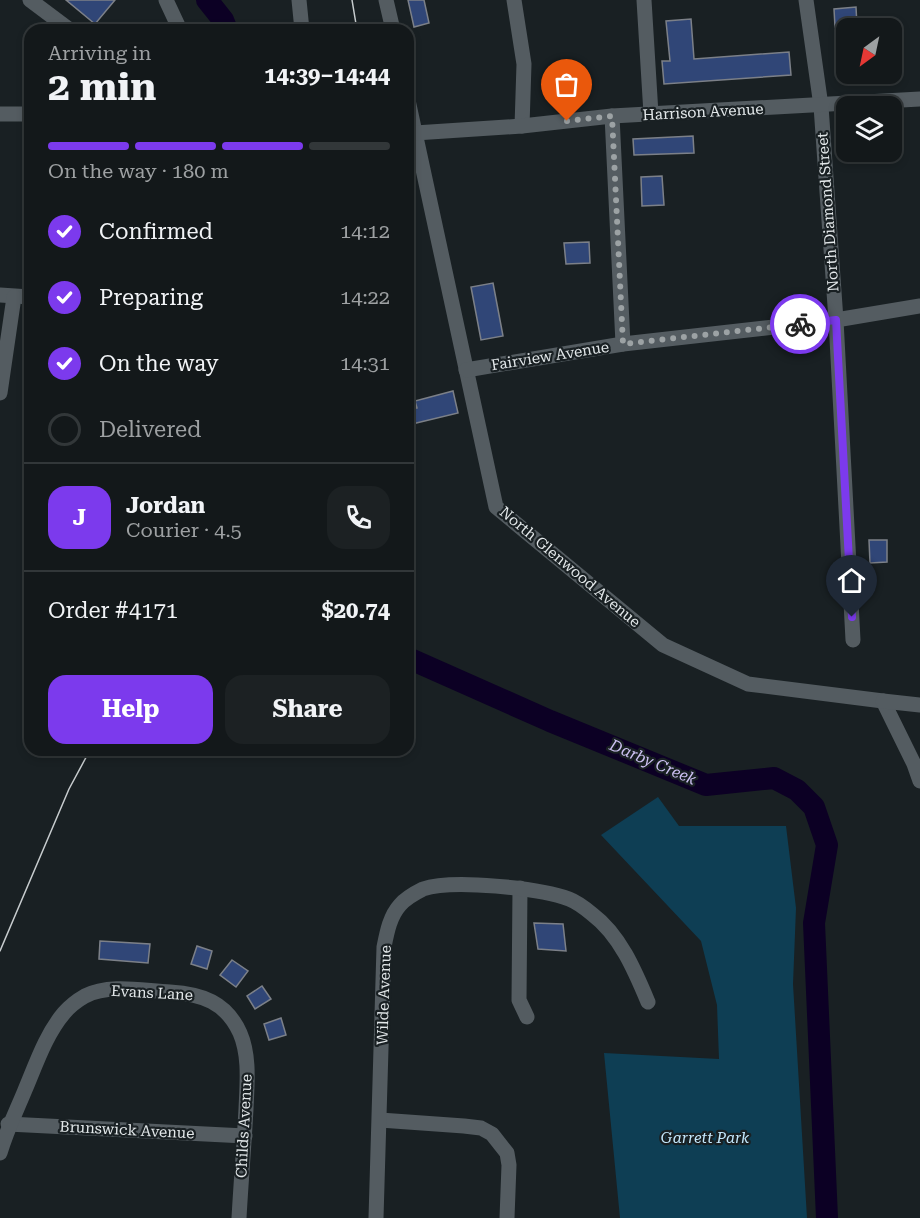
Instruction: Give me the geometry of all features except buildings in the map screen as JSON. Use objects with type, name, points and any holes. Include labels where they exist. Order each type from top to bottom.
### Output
[{"type":"street","points":[[30,0],[62,24]]},
{"type":"street","points":[[166,0],[177,24]]},
{"type":"street","points":[[299,0],[301,24]]},
{"type":"street","points":[[386,0],[392,24]]},
{"type":"street","points":[[514,0],[524,64],[522,126]]},
{"type":"street","points":[[644,0],[651,114]]},
{"type":"street","name":"North Diamond Street","points":[[806,0],[821,106],[836,320],[853,640]]},
{"type":"street","name":"Harrison Avenue","points":[[415,133],[522,126],[612,116],[920,99]]},
{"type":"street","points":[[0,114],[24,114]]},
{"type":"street","points":[[612,116],[623,344]]},
{"type":"street","name":"North Glenwood Avenue","points":[[414,128],[496,507],[663,645],[748,684],[920,705]]},
{"type":"street","points":[[0,393],[7,296],[24,297]]},
{"type":"street","name":"Fairview Avenue","points":[[466,370],[623,344],[836,320],[920,306]]},
{"type":"street","points":[[883,701],[920,781]]},
{"type":"street","name":"Wilde Avenue","points":[[376,1218],[384,947],[389,925],[401,904],[423,890],[452,884],[519,888],[570,899],[594,914],[614,937],[630,963],[648,1002]]},
{"type":"street","points":[[519,888],[519,1000],[527,1017]]},
{"type":"street","name":"Evans Lane","points":[[0,1153],[8,1124],[57,1023],[65,1012],[86,995],[108,989],[192,993],[209,999],[223,1010],[233,1020],[241,1035]]},
{"type":"street","name":"Childs Avenue","points":[[239,1218],[247,1075],[241,1035]]},
{"type":"street","points":[[380,1120],[464,1125],[481,1128],[492,1134],[507,1153],[509,1165],[507,1218]]},
{"type":"street","name":"Brunswick Avenue","points":[[8,1124],[245,1136]]},
{"type":"green space","name":"Garrett Park","points":[[658,797],[679,826],[786,826],[796,908],[793,984],[807,1218],[620,1218],[604,1053],[719,1059],[717,1005],[701,941],[601,835]]},
{"type":"waterway","name":"Darby Creek","points":[[207,0],[225,24]]},
{"type":"waterway","name":"Darby Creek","points":[[414,661],[550,721],[706,785],[774,778],[797,790],[814,807],[827,845],[814,923],[827,1218]]},
{"type":"tram line","points":[[352,0],[356,24]]},
{"type":"tram line","points":[[0,951],[69,789],[87,756]]},
{"type":"way so far","points":[[567,121],[612,116],[623,344],[800,324]]},
{"type":"route","points":[[800,324],[836,320],[852,617]]}]
